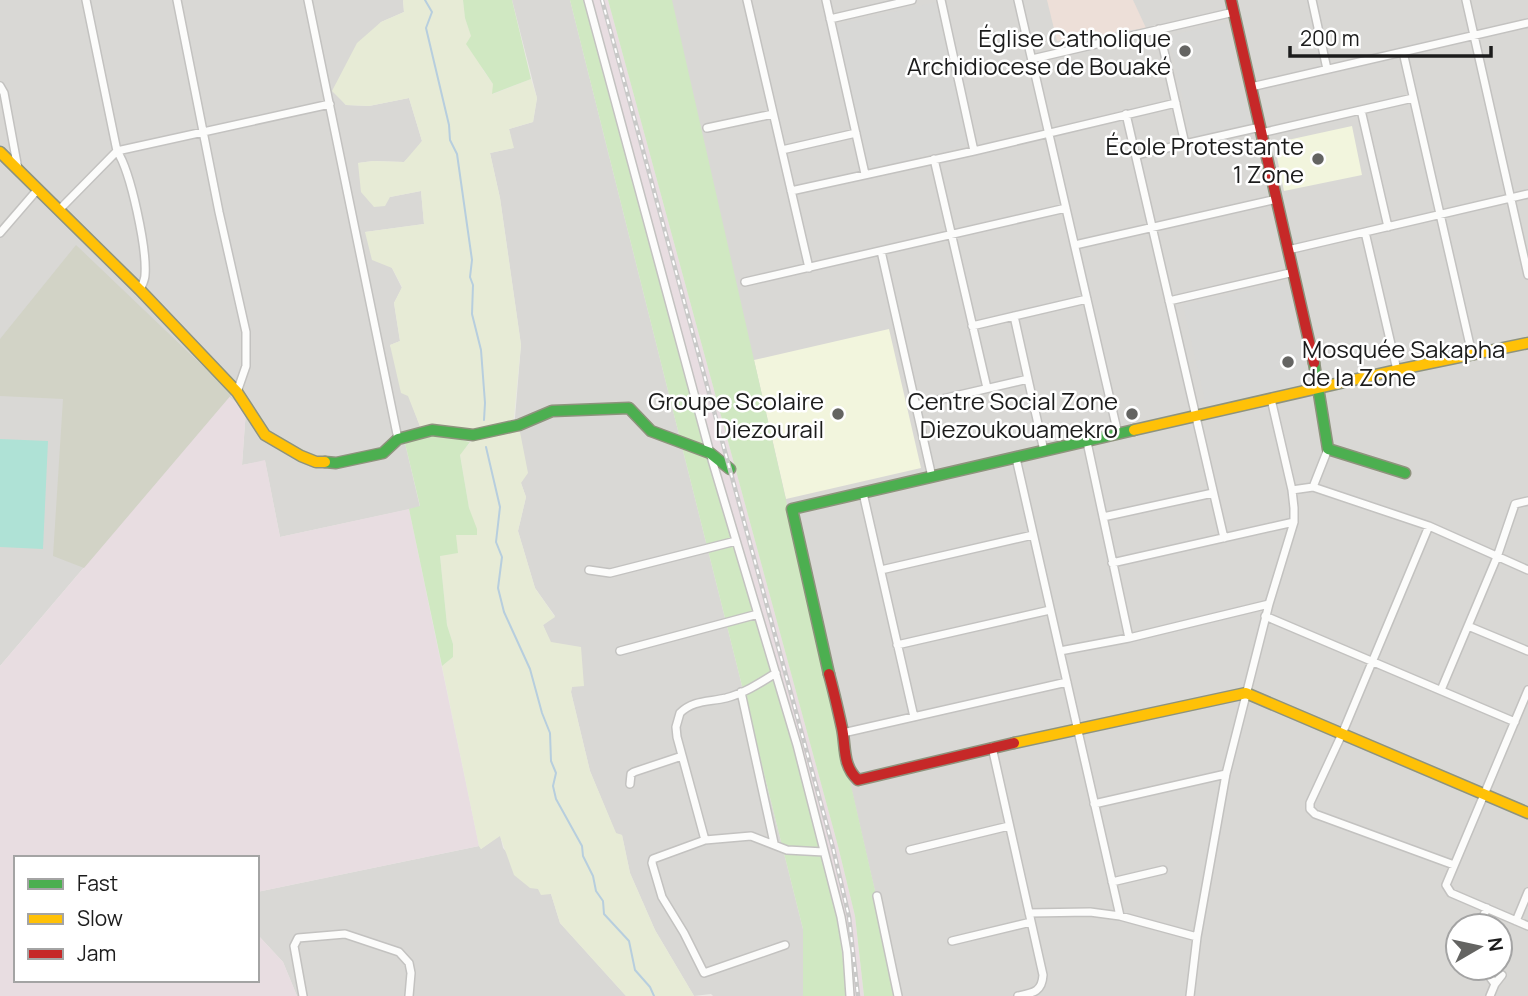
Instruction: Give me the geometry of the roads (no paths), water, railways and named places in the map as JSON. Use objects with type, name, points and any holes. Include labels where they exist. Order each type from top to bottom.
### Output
[{"type":"street","points":[[86,0],[117,151],[130,177],[145,262],[145,278],[140,290]]},
{"type":"street","points":[[177,0],[246,332],[246,366],[237,392]]},
{"type":"street","points":[[308,0],[398,439]]},
{"type":"street","points":[[588,0],[710,453],[776,673],[824,852],[841,917],[847,952],[849,996]]},
{"type":"street","points":[[747,0],[809,268]]},
{"type":"street","points":[[826,0],[865,174]]},
{"type":"street","points":[[830,19],[908,0]]},
{"type":"street","points":[[941,0],[974,151]]},
{"type":"street","points":[[1018,0],[1118,434]]},
{"type":"street","points":[[1231,0],[1320,388],[1328,449],[1313,487]]},
{"type":"street","points":[[1311,0],[1327,69]]},
{"type":"street","points":[[1466,0],[1528,275]]},
{"type":"street","points":[[1032,59],[1234,12]]},
{"type":"street","points":[[1251,87],[1528,23]]},
{"type":"street","points":[[1159,29],[1185,144]]},
{"type":"street","points":[[1403,52],[1472,355]]},
{"type":"street","points":[[0,86],[4,93],[18,170]]},
{"type":"street","points":[[1136,155],[1413,98]]},
{"type":"street","points":[[791,191],[1176,103]]},
{"type":"street","points":[[60,209],[117,151],[330,104]]},
{"type":"street","points":[[1361,110],[1388,227]]},
{"type":"street","points":[[707,128],[774,114]]},
{"type":"street","points":[[1126,114],[1223,538]]},
{"type":"street","points":[[782,150],[856,133]]},
{"type":"street","points":[[0,152],[140,290],[237,392],[265,435],[285,449],[316,462],[336,463],[383,453],[398,439],[432,430],[473,435],[489,433],[519,425],[552,411],[611,407],[629,408],[655,433],[710,453],[730,469]]},
{"type":"street","points":[[934,159],[987,388]]},
{"type":"street","points":[[0,233],[38,189]]},
{"type":"street","points":[[1288,250],[1528,194]]},
{"type":"street","points":[[1075,245],[1277,199]]},
{"type":"street","points":[[744,282],[1066,208]]},
{"type":"street","points":[[1365,232],[1397,370]]},
{"type":"street","points":[[880,251],[932,477]]},
{"type":"street","points":[[1169,301],[1294,272]]},
{"type":"street","points":[[972,326],[1087,299]]},
{"type":"street","points":[[1013,316],[1044,451]]},
{"type":"street","points":[[1528,343],[1397,370],[792,509],[843,733],[842,747],[852,776],[858,780],[992,747],[1246,693],[1528,813]]},
{"type":"street","points":[[916,405],[1028,379]]},
{"type":"street","points":[[1190,996],[1196,937],[1226,774],[1265,616],[1294,522],[1292,490],[1271,399]]},
{"type":"street","points":[[1087,442],[1129,638]]},
{"type":"street","points":[[1328,449],[1405,474]]},
{"type":"street","points":[[1016,458],[1120,916]]},
{"type":"street","points":[[1292,490],[1313,487],[1429,526],[1528,570]]},
{"type":"street","points":[[863,493],[914,717]]},
{"type":"street","points":[[1103,517],[1213,493]]},
{"type":"street","points":[[1441,690],[1497,557],[1515,504],[1528,501]]},
{"type":"street","points":[[1112,563],[1294,522]]},
{"type":"street","points":[[1429,526],[1342,734],[1310,803],[1310,809],[1315,814],[1454,866]]},
{"type":"street","points":[[881,570],[1033,535]]},
{"type":"street","points":[[589,570],[610,573],[736,541]]},
{"type":"street","points":[[1060,651],[1129,638],[1269,604]]},
{"type":"street","points":[[898,645],[1050,610]]},
{"type":"street","points":[[621,651],[758,614]]},
{"type":"street","points":[[1265,616],[1515,722]]},
{"type":"street","points":[[1468,626],[1528,651]]},
{"type":"street","points":[[705,840],[676,727],[680,713],[692,704],[726,698],[741,692],[776,673]]},
{"type":"street","points":[[843,733],[1067,682]]},
{"type":"street","points":[[1528,690],[1446,885],[1451,893],[1528,926]]},
{"type":"street","points":[[741,692],[774,843]]},
{"type":"street","points":[[992,747],[1043,975],[1043,985],[1036,992],[1018,996]]},
{"type":"street","points":[[630,784],[631,774],[634,772],[682,756]]},
{"type":"street","points":[[1094,804],[1226,774]]},
{"type":"street","points":[[909,850],[1009,826]]},
{"type":"street","points":[[785,945],[704,973],[662,897],[653,859],[705,840],[751,836],[787,850],[824,852]]},
{"type":"street","points":[[1112,882],[1163,870]]},
{"type":"street","points":[[1516,920],[1528,892]]},
{"type":"street","points":[[877,896],[898,996]]},
{"type":"street","points":[[1485,912],[1487,908]]},
{"type":"street","points":[[1029,913],[1090,912],[1120,916],[1196,937]]},
{"type":"street","points":[[952,941],[1031,922]]},
{"type":"street","points":[[303,996],[294,946],[298,938],[345,934],[399,952],[410,963],[410,996]]},
{"type":"street","points":[[1490,996],[1495,984]]},
{"type":"waterway","points":[[425,0],[432,12],[426,28],[449,125],[450,140],[457,154],[472,260],[472,314],[481,350],[484,420]]},
{"type":"waterway","points":[[486,447],[500,507],[496,542],[502,557],[498,588],[504,612],[530,669],[550,733],[551,761],[556,773],[553,786],[556,799],[582,846],[596,891],[603,901],[604,914],[629,941],[635,970],[654,996]]},
{"type":"railway","points":[[602,0],[833,848],[849,917],[858,996]]},
{"type":"place","name":"Église Catholique Archidiocese de Bouaké","points":[[1185,51]]},
{"type":"place","name":"École Protestante 1 Zone","points":[[1318,159]]},
{"type":"place","name":"Mosquée Sakapha de la Zone","points":[[1288,362]]},
{"type":"place","name":"Groupe Scolaire Diezourail","points":[[838,414]]},
{"type":"place","name":"Centre Social Zone Diezoukouamekro","points":[[1132,414]]}]
